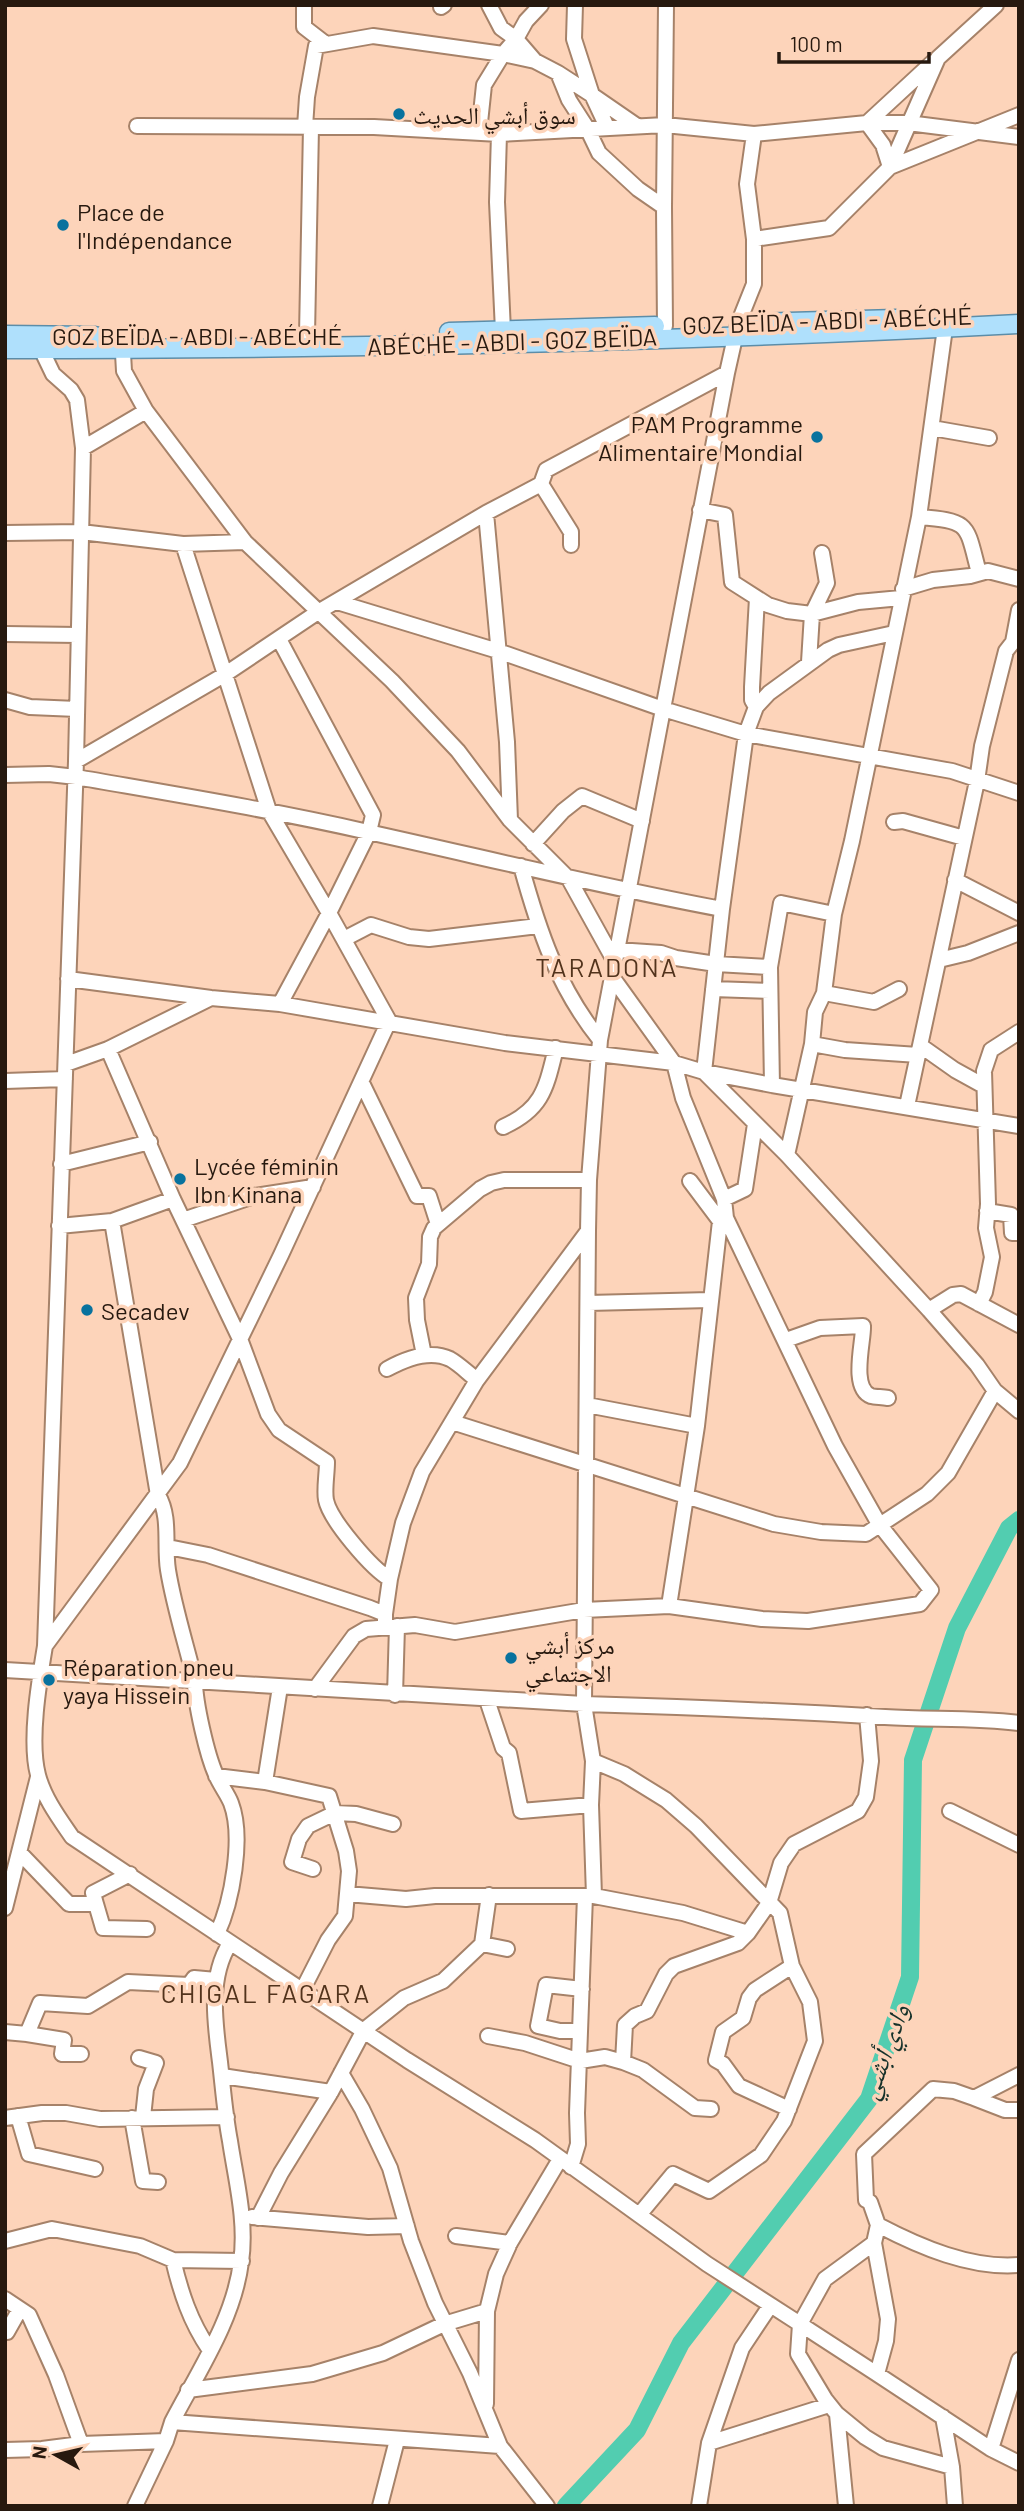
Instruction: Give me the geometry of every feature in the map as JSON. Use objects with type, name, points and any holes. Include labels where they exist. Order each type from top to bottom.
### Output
[{"type":"main road","name":"GOZ BEÏDA - ABDI - ABÉCHÉ","points":[[5,335],[41,343],[279,341],[307,335],[665,326],[738,330],[1019,313]]},
{"type":"main road","name":"ABÉCHÉ - ABDI - GOZ BEÏDA","points":[[279,341],[503,344],[738,330],[944,328],[1019,324]]},
{"type":"main road","points":[[5,349],[41,343]]},
{"type":"street","points":[[304,5],[304,27],[326,44]]},
{"type":"street","points":[[489,5],[501,28],[516,39],[535,61]]},
{"type":"street","points":[[479,132],[484,85],[526,21],[541,5]]},
{"type":"street","points":[[575,5],[574,39],[607,127]]},
{"type":"street","points":[[665,326],[666,5]]},
{"type":"street","points":[[867,123],[996,5]]},
{"type":"street","points":[[307,335],[307,97],[316,46],[373,36],[535,61],[593,95],[637,126]]},
{"type":"street","points":[[754,239],[829,228],[890,167],[937,58]]},
{"type":"street","points":[[558,73],[569,100],[599,153],[638,189],[664,207]]},
{"type":"street","points":[[890,167],[1019,115]]},
{"type":"street","points":[[867,123],[883,145],[890,167]]},
{"type":"street","points":[[137,126],[374,127],[499,134],[665,125],[754,134],[867,123],[908,123],[1019,137]]},
{"type":"street","points":[[499,134],[497,202],[503,331]]},
{"type":"street","points":[[486,2412],[487,2311],[496,2274],[510,2243],[578,2144],[580,2031],[590,1896],[593,1761],[584,1704],[589,1180],[600,1047],[727,373],[754,284],[754,239],[747,184],[754,134]]},
{"type":"street","points":[[787,1155],[812,1044],[815,1012],[824,993],[834,914],[919,517],[944,328]]},
{"type":"street","points":[[123,342],[124,371],[146,411],[245,542],[392,681],[458,751],[510,820],[569,879],[616,956]]},
{"type":"street","points":[[41,343],[53,374],[71,390],[77,400],[83,448],[76,777],[45,1646],[35,1749],[38,1777],[54,1810],[72,1837],[363,2031],[535,2140],[707,2264],[990,2449],[1019,2463]]},
{"type":"street","points":[[76,761],[223,675],[318,612],[486,513],[541,484],[546,470],[727,373]]},
{"type":"street","points":[[83,448],[146,411]]},
{"type":"street","points":[[932,428],[989,438]]},
{"type":"street","points":[[541,484],[572,532],[571,545]]},
{"type":"street","points":[[700,510],[724,515],[732,582],[768,605],[787,611],[812,614],[902,593],[933,580],[988,571],[1019,579]]},
{"type":"street","points":[[486,513],[507,742],[510,820]]},
{"type":"street","points":[[919,517],[950,519],[962,525],[970,538],[979,573]]},
{"type":"street","points":[[5,533],[81,532],[183,544],[245,542]]},
{"type":"street","points":[[183,544],[269,811],[389,1021]]},
{"type":"street","points":[[809,662],[812,614],[827,583],[822,553]]},
{"type":"street","points":[[756,707],[751,700],[757,598]]},
{"type":"street","points":[[337,601],[498,651],[663,709],[746,734],[952,771],[1019,793]]},
{"type":"street","points":[[906,1106],[977,781],[982,746],[1006,651],[1013,642],[1019,610]]},
{"type":"street","points":[[894,633],[839,645],[809,662],[769,693],[756,707],[746,734],[712,989],[704,1072],[787,1155],[929,1310],[977,1365],[995,1391],[1019,1411]]},
{"type":"street","points":[[5,634],[78,635]]},
{"type":"street","points":[[279,639],[373,816],[369,832],[329,913],[280,1004]]},
{"type":"street","points":[[5,701],[30,707],[76,709]]},
{"type":"street","points":[[5,775],[49,774],[76,777],[269,811],[628,892],[722,909]]},
{"type":"street","points":[[533,844],[563,811],[582,796],[642,821]]},
{"type":"street","points":[[894,822],[903,821],[964,838]]},
{"type":"street","points":[[521,866],[538,926],[557,973],[600,1047]]},
{"type":"street","points":[[955,880],[1019,913]]},
{"type":"street","points":[[772,1085],[770,967],[781,903],[834,914]]},
{"type":"street","points":[[344,939],[371,925],[409,937],[429,939],[538,926]]},
{"type":"street","points":[[939,960],[968,953],[1019,933]]},
{"type":"street","points":[[616,956],[661,953],[716,964],[770,967]]},
{"type":"street","points":[[613,978],[674,1063],[683,1098],[724,1199],[688,1496],[669,1606]]},
{"type":"street","points":[[68,979],[211,998],[280,1004],[505,1043],[556,1048],[600,1047],[772,1085],[1019,1126]]},
{"type":"street","points":[[712,989],[769,991]]},
{"type":"street","points":[[824,993],[874,1002],[899,989]]},
{"type":"street","points":[[65,1064],[108,1049],[211,998]]},
{"type":"street","points":[[45,1646],[180,1463],[313,1187],[389,1021]]},
{"type":"street","points":[[979,1304],[985,1292],[992,1257],[986,1228],[987,1121],[984,1071],[991,1050],[1019,1032]]},
{"type":"street","points":[[812,1044],[845,1050],[920,1050],[984,1086]]},
{"type":"street","points":[[503,1127],[522,1118],[547,1087],[556,1048]]},
{"type":"street","points":[[108,1049],[173,1199],[240,1339],[268,1414],[279,1430],[327,1462],[328,1483],[325,1496],[329,1513],[378,1573],[390,1579]]},
{"type":"street","points":[[5,1081],[65,1079]]},
{"type":"street","points":[[362,1083],[417,1196],[429,1196],[438,1224]]},
{"type":"street","points":[[724,1199],[745,1189],[755,1124]]},
{"type":"street","points":[[61,1164],[150,1142]]},
{"type":"street","points":[[424,1355],[416,1320],[416,1297],[429,1264],[430,1237],[438,1224],[491,1183],[504,1180],[589,1180]]},
{"type":"street","points":[[168,1547],[236,1563],[389,1622],[455,1632],[584,1610],[669,1606],[762,1619],[808,1621],[920,1604],[932,1590],[879,1524],[835,1446],[786,1340],[723,1219],[690,1181]]},
{"type":"street","points":[[183,1220],[254,1196],[313,1187]]},
{"type":"street","points":[[59,1226],[112,1221],[173,1199]]},
{"type":"street","points":[[988,1211],[1011,1215],[1012,1233],[1019,1233]]},
{"type":"street","points":[[112,1221],[158,1495],[163,1503],[168,1547],[167,1567],[195,1681],[195,1698],[216,1776],[232,1805],[236,1831],[234,1882],[225,1917],[216,1934]]},
{"type":"street","points":[[395,1695],[389,1622],[390,1579],[410,1500],[422,1472],[477,1380],[588,1231]]},
{"type":"street","points":[[929,1310],[956,1293],[1019,1325]]},
{"type":"street","points":[[588,1303],[710,1300]]},
{"type":"street","points":[[786,1340],[820,1328],[863,1326],[859,1360],[864,1390],[870,1396],[888,1398]]},
{"type":"street","points":[[387,1369],[406,1359],[424,1355],[449,1359],[477,1380]]},
{"type":"street","points":[[452,1422],[774,1524],[821,1532],[866,1534],[938,1485],[948,1473],[995,1391]]},
{"type":"street","points":[[587,1405],[697,1426]]},
{"type":"street","points":[[315,1689],[354,1636],[389,1622]]},
{"type":"street","points":[[5,1670],[487,1700],[721,1707],[935,1720],[987,1719],[1019,1723]]},
{"type":"street","points":[[265,1782],[280,1687]]},
{"type":"street","points":[[487,1700],[503,1748],[509,1753],[521,1811],[591,1805]]},
{"type":"street","points":[[623,2062],[625,2025],[635,2016],[648,2011],[666,1974],[674,1966],[738,1943],[769,1903],[781,1863],[794,1844],[858,1811],[866,1797],[871,1761],[867,1715]]},
{"type":"street","points":[[593,1761],[624,1774],[666,1800],[696,1826],[780,1913],[792,1966],[810,2002],[815,2040],[784,2121],[761,2155],[709,2191],[673,2174],[639,2215]]},
{"type":"street","points":[[216,1776],[265,1782],[329,1796],[346,1851],[349,1871],[345,1916],[328,1940],[303,1989]]},
{"type":"street","points":[[5,1908],[38,1777]]},
{"type":"street","points":[[950,1811],[1019,1845]]},
{"type":"street","points":[[313,1869],[292,1862],[299,1839],[308,1826],[335,1813],[393,1824]]},
{"type":"street","points":[[19,1852],[69,1904],[96,1904]]},
{"type":"street","points":[[130,1874],[93,1893],[103,1928],[147,1929]]},
{"type":"street","points":[[347,1894],[406,1899],[489,1895],[590,1896],[683,1913],[748,1933]]},
{"type":"street","points":[[258,2218],[363,2031],[404,1998],[443,1981],[482,1944],[489,1895]]},
{"type":"street","points":[[135,2506],[166,2441],[172,2422],[226,2318],[242,2261],[242,2217],[216,2028],[216,1980],[230,1943]]},
{"type":"street","points":[[482,1944],[507,1949]]},
{"type":"street","points":[[789,2109],[739,2086],[723,2064],[716,2060],[723,2032],[743,2018],[749,1998],[755,1990],[792,1966]]},
{"type":"street","points":[[27,2034],[40,2003],[88,2007],[128,1982],[189,1985],[194,1978],[216,1980]]},
{"type":"street","points":[[580,2031],[559,2031],[538,2026],[546,1985],[582,1989]]},
{"type":"street","points":[[5,2032],[64,2040],[62,2054],[81,2054]]},
{"type":"street","points":[[488,2036],[525,2043],[580,2061],[605,2057],[623,2062],[643,2070],[695,2108],[711,2109]]},
{"type":"street","points":[[139,2058],[156,2063],[138,2117],[143,2182],[158,2182]]},
{"type":"street","points":[[341,2073],[362,2109],[390,2168],[420,2266],[444,2324],[470,2373],[500,2446],[547,2506]]},
{"type":"street","points":[[974,2098],[1019,2075]]},
{"type":"street","points":[[222,2076],[331,2092]]},
{"type":"street","points":[[877,2374],[886,2341],[888,2319],[874,2243],[878,2225],[870,2202],[866,2200],[864,2154],[933,2089],[954,2091],[1005,2110],[1019,2110]]},
{"type":"street","points":[[95,2169],[29,2154],[12,2117],[66,2113],[100,2119],[227,2117]]},
{"type":"street","points":[[242,2217],[368,2227],[407,2226]]},
{"type":"street","points":[[878,2225],[907,2240],[943,2253],[1000,2266],[1019,2265]]},
{"type":"street","points":[[5,2241],[52,2229],[140,2246],[173,2260],[242,2261]]},
{"type":"street","points":[[456,2236],[510,2243]]},
{"type":"street","points":[[874,2243],[825,2279],[800,2324],[798,2354],[833,2410],[865,2437],[883,2448],[952,2467]]},
{"type":"street","points":[[173,2260],[182,2296],[195,2328],[209,2349]]},
{"type":"street","points":[[5,2300],[29,2315],[81,2444]]},
{"type":"street","points":[[699,2506],[709,2443],[742,2348],[765,2302]]},
{"type":"street","points":[[5,2332],[8,2332],[20,2309]]},
{"type":"street","points":[[188,2390],[312,2374],[383,2354],[444,2324],[487,2311]]},
{"type":"street","points":[[990,2449],[1019,2360]]},
{"type":"street","points":[[709,2443],[833,2410]]},
{"type":"street","points":[[833,2410],[846,2506]]},
{"type":"street","points":[[943,2417],[952,2467],[955,2506]]},
{"type":"street","points":[[172,2422],[500,2446]]},
{"type":"street","points":[[380,2506],[397,2440]]},
{"type":"street","points":[[5,2450],[166,2441]]},
{"type":"waterway","name":"وادي أبشي","points":[[566,2506],[637,2430],[681,2343],[869,2099],[910,1977],[913,1760],[957,1628],[1009,1528],[1019,1520]]},
{"type":"place","name":"سوق أبشي الحديث","points":[[399,114]]},
{"type":"place","name":"Place de l'Indépendance","points":[[63,225]]},
{"type":"place","name":"PAM Programme Alimentaire Mondial","points":[[817,437]]},
{"type":"place","name":"Lycée féminin Ibn Kinana","points":[[180,1179]]},
{"type":"place","name":"Secadev","points":[[87,1310]]},
{"type":"place","name":"مركز أبشي الاجتماعي","points":[[511,1658]]},
{"type":"place","name":"Réparation pneu yaya Hissein","points":[[49,1680]]},
{"type":"district","name":"TARADONA","points":[[607,966]]},
{"type":"district","name":"CHIGAL FAGARA","points":[[266,1992]]}]
